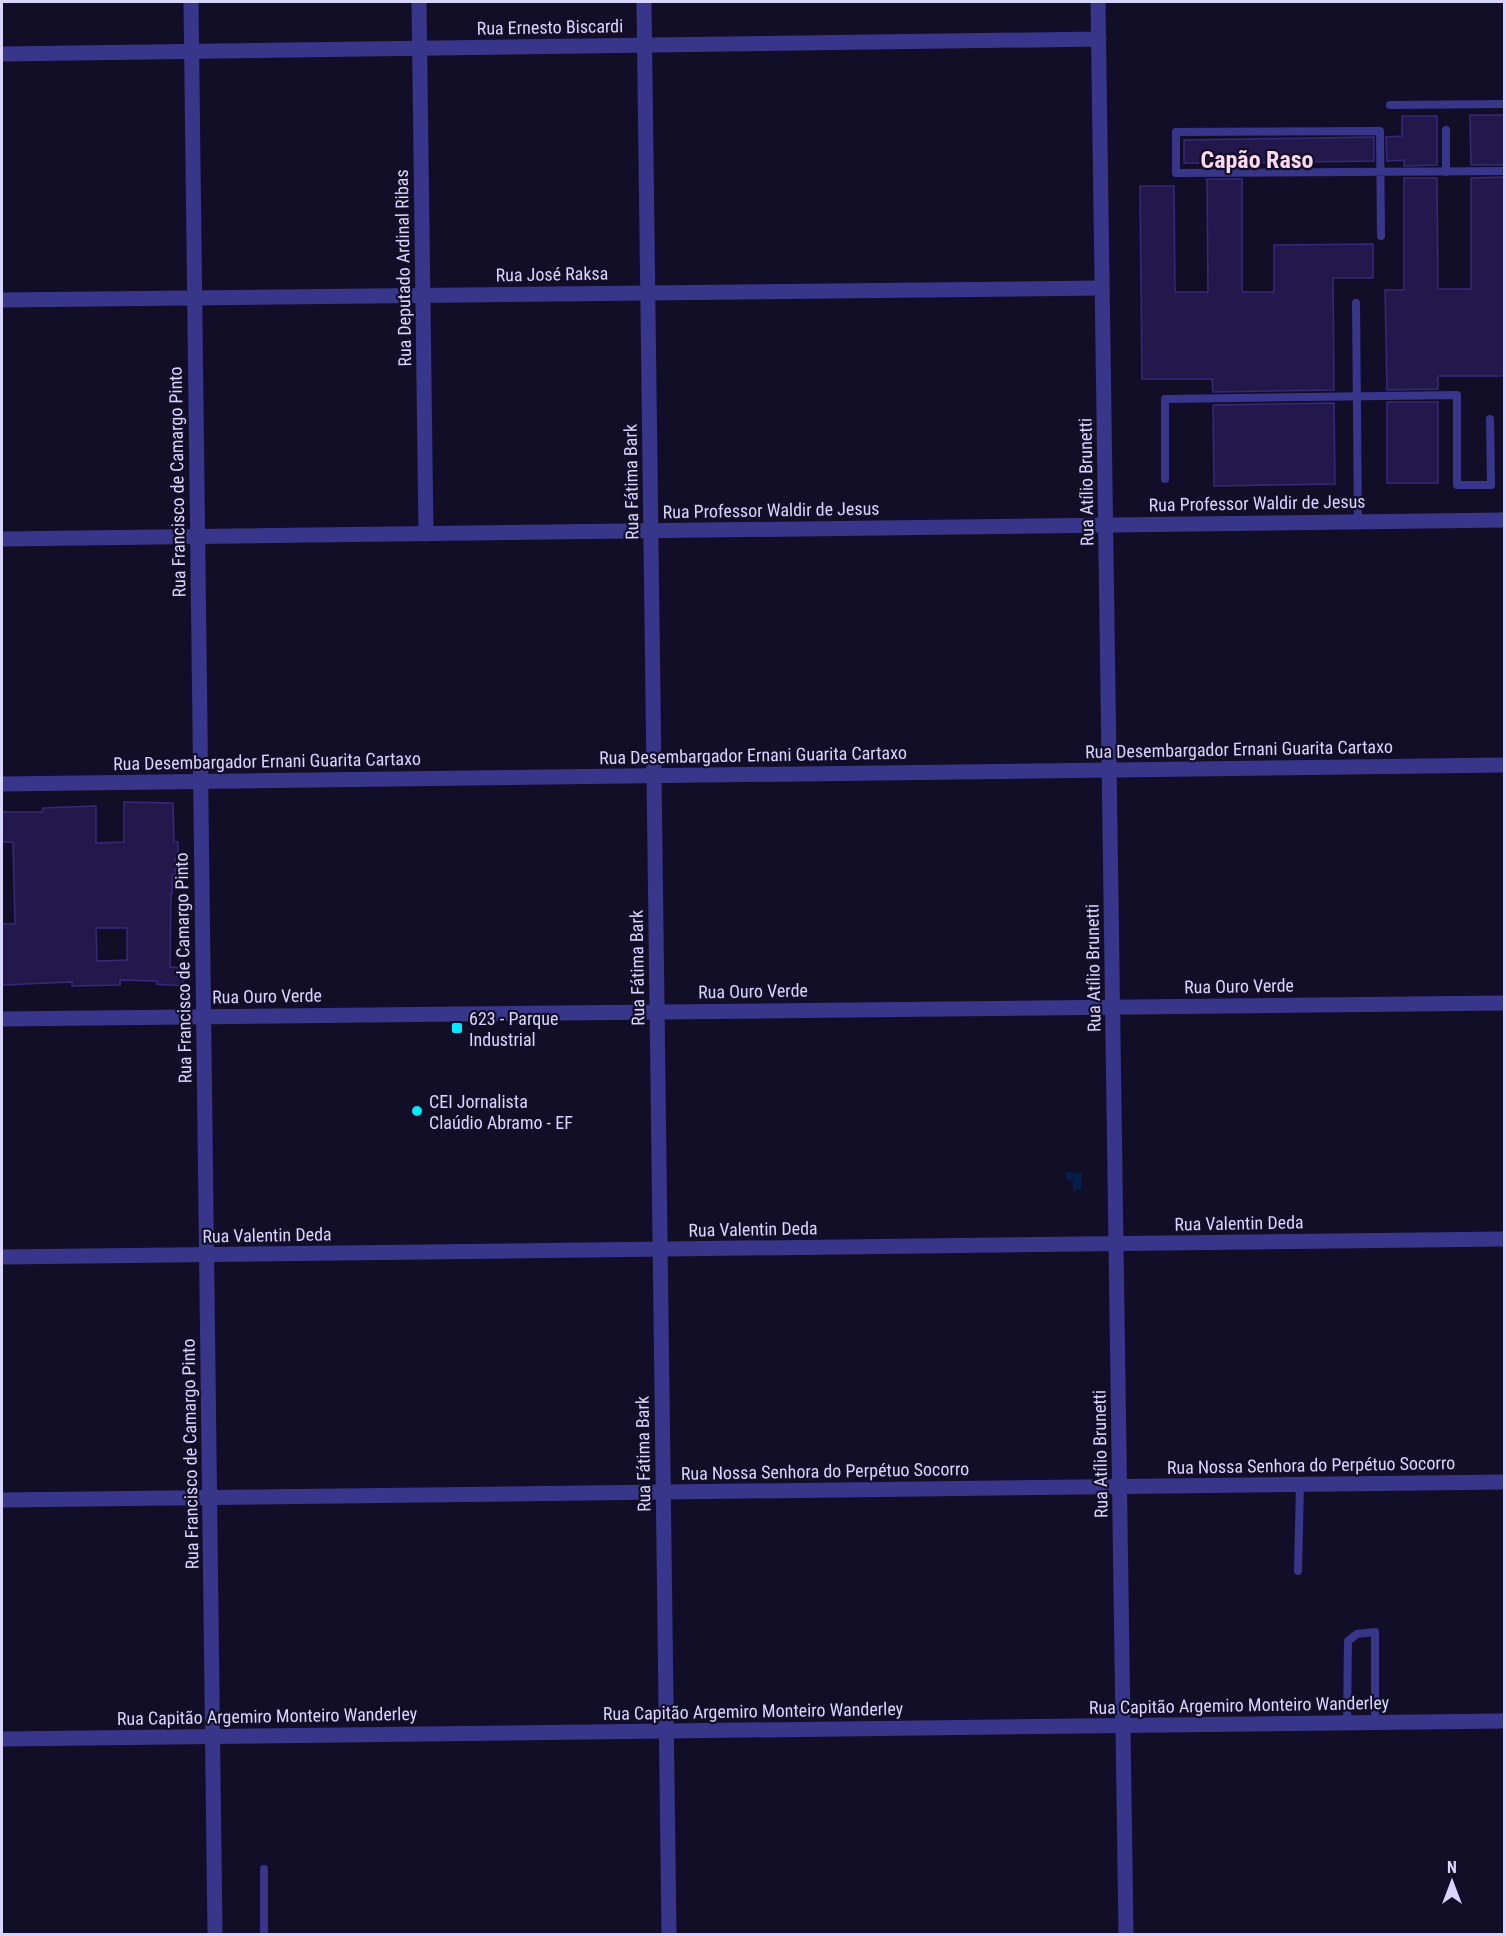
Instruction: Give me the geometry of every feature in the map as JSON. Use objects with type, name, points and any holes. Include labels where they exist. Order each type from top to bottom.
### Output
[{"type":"street","name":"Rua Francisco de Camargo Pinto","points":[[191,2],[215,1935]]},
{"type":"street","name":"Rua Deputado Ardinal Ribas","points":[[419,2],[426,534]]},
{"type":"street","name":"Rua Fátima Bark","points":[[644,2],[669,1935]]},
{"type":"street","name":"Rua Atílio Brunetti","points":[[1098,2],[1126,1935]]},
{"type":"street","name":"Rua Ernesto Biscardi","points":[[2,54],[1099,39]]},
{"type":"street","name":"Rua José Raksa","points":[[2,300],[1102,288]]},
{"type":"street","name":"Rua Professor Waldir de Jesus","points":[[2,539],[1504,520]]},
{"type":"street","name":"Rua Desembargador Ernani Guarita Cartaxo","points":[[2,784],[1504,765]]},
{"type":"street","name":"Rua Ouro Verde","points":[[2,1019],[1504,1003]]},
{"type":"street","name":"Rua Valentin Deda","points":[[2,1257],[1504,1239]]},
{"type":"street","name":"Rua Nossa Senhora do Perpétuo Socorro","points":[[2,1500],[1504,1482]]},
{"type":"street","name":"Rua Capitão Argemiro Monteiro Wanderley","points":[[2,1739],[1504,1721]]},
{"type":"lane","points":[[1390,105],[1504,104]]},
{"type":"lane","points":[[1446,130],[1446,172]]},
{"type":"lane","points":[[1381,236],[1381,172],[1380,131],[1176,132],[1176,173],[1381,172],[1446,172],[1504,171]]},
{"type":"lane","points":[[1356,303],[1358,522]]},
{"type":"lane","points":[[1165,479],[1165,399],[1457,396],[1457,485],[1491,485],[1490,418]]},
{"type":"lane","points":[[1298,1571],[1300,1484]]},
{"type":"lane","points":[[1347,1723],[1348,1641],[1356,1634],[1375,1632],[1375,1722]]},
{"type":"lane","points":[[264,1869],[264,1935]]},
{"type":"water","points":[[1066,1172],[1082,1173],[1081,1191],[1077,1189],[1073,1192],[1073,1181],[1066,1180]]},
{"type":"building","points":[[1470,115],[1504,115],[1504,165],[1471,165]]},
{"type":"building","points":[[1402,116],[1437,116],[1437,165],[1404,166],[1404,160],[1387,161],[1386,137],[1402,136]]},
{"type":"building","points":[[1374,137],[1374,161],[1242,163],[1242,166],[1207,167],[1207,163],[1184,163],[1184,140]]},
{"type":"building","points":[[1504,177],[1504,376],[1438,376],[1438,389],[1387,390],[1385,290],[1404,290],[1404,178],[1437,178],[1438,289],[1471,289],[1471,178]]},
{"type":"building","points":[[1207,179],[1242,179],[1242,292],[1274,292],[1274,245],[1373,244],[1373,278],[1333,278],[1334,390],[1213,392],[1212,379],[1142,379],[1140,186],[1174,186],[1175,292],[1208,292]]},
{"type":"building","points":[[1387,402],[1438,402],[1438,483],[1387,483]]},
{"type":"building","points":[[1334,403],[1335,484],[1214,486],[1213,405]]},
{"type":"building","points":[[124,802],[173,803],[174,842],[178,842],[178,858],[175,858],[175,875],[172,875],[170,967],[184,968],[183,986],[157,984],[157,981],[120,980],[120,985],[72,986],[72,982],[2,985],[2,924],[15,924],[13,842],[2,842],[2,812],[43,812],[43,808],[96,806],[96,843],[124,842]],"holes":[[[96,928],[127,928],[127,960],[97,961]]]},
{"type":"place","name":"623 - Parque Industrial","points":[[457,1028]]},
{"type":"place","name":"CEI Jornalista Claúdio Abramo - EF","points":[[417,1111]]},
{"type":"district","name":"Capão Raso","points":[[1257,160]]}]
